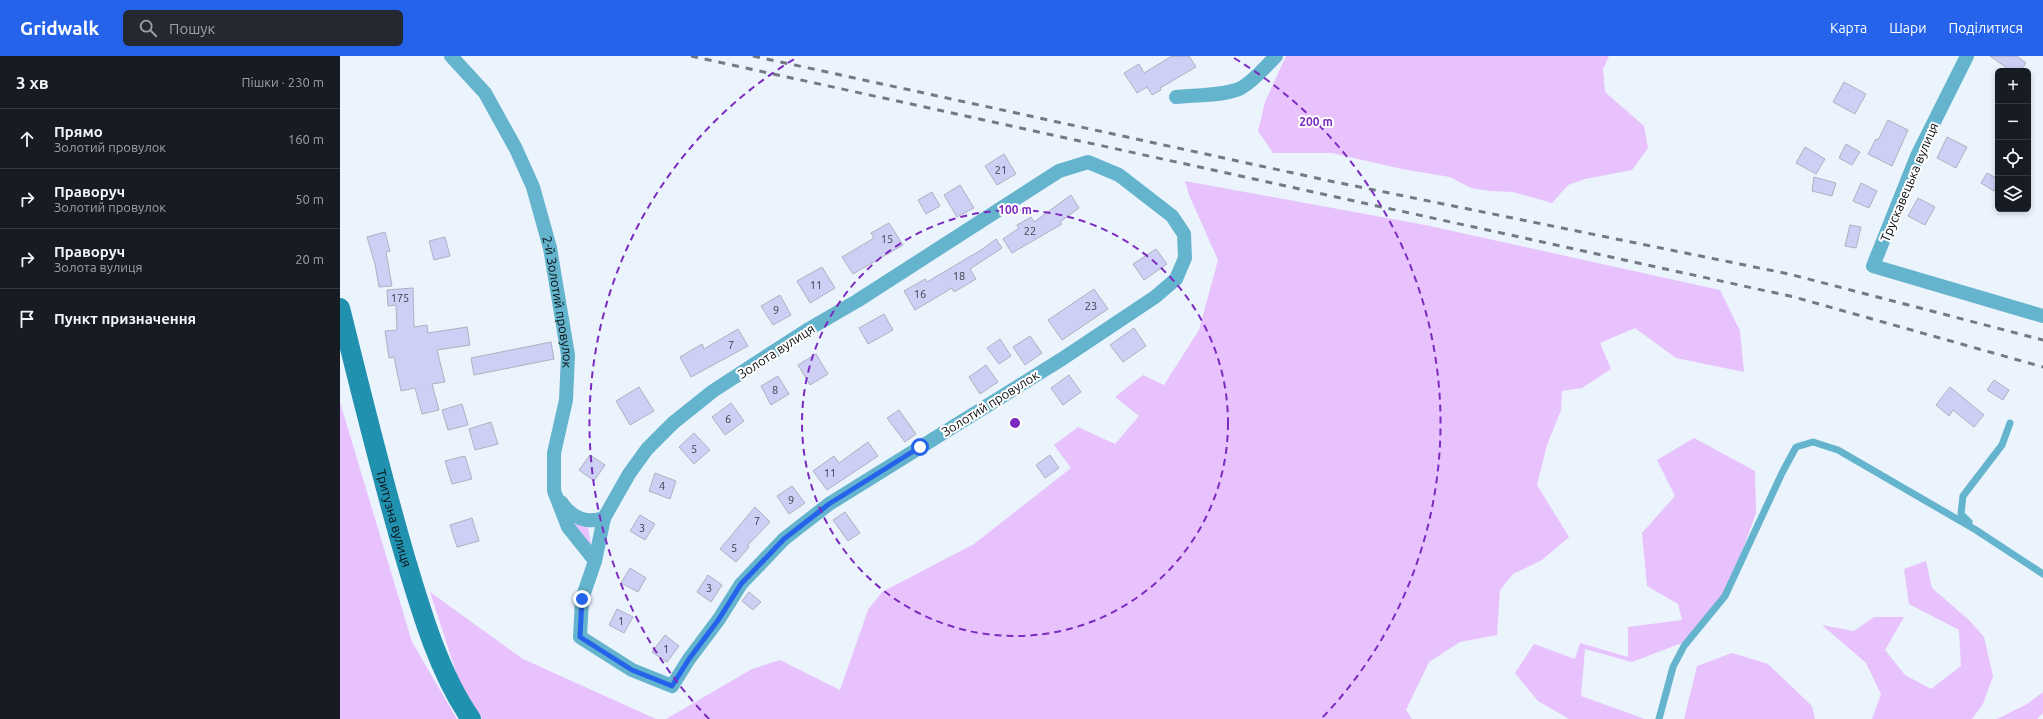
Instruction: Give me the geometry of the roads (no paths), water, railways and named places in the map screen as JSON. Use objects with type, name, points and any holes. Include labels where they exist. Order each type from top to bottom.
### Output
[{"type":"street","name":"2-й Золотий провулок","points":[[451,56],[485,92],[516,149],[533,187],[550,248],[568,355],[566,400],[554,453],[554,491],[568,527],[595,561]]},
{"type":"street","points":[[1176,97],[1230,92],[1240,89],[1252,80],[1276,56]]},
{"type":"street","name":"Трускавецька вулиця","points":[[1967,56],[1917,156],[1873,266],[2043,316]]},
{"type":"street","name":"Золота вулиця","points":[[580,637],[582,599],[595,561],[604,518],[629,474],[647,448],[673,423],[714,391],[807,330],[857,301],[1059,171],[1088,162]]},
{"type":"street","name":"Золотий провулок","points":[[580,637],[632,670],[672,686],[689,659],[719,619],[741,584],[784,539],[829,504],[1062,359],[1155,297],[1176,279],[1185,258],[1184,234],[1172,216],[1119,175],[1088,162]]},
{"type":"street","name":"Тритузна вулиця","points":[[340,308],[389,501],[422,616],[458,700],[471,719]]},
{"type":"street","points":[[554,491],[566,509],[580,519],[595,521],[604,518]]},
{"type":"lane","points":[[1976,530],[1961,514],[1963,496],[2002,444],[2010,423]]},
{"type":"lane","points":[[1659,719],[1676,660],[1684,646],[1725,596],[1782,473],[1796,447],[1813,442],[1838,450],[1976,530],[2043,574]]},
{"type":"railway","points":[[691,56],[1794,297],[2043,367]]},
{"type":"railway","points":[[753,56],[1330,181],[1789,274],[2043,340]]}]
